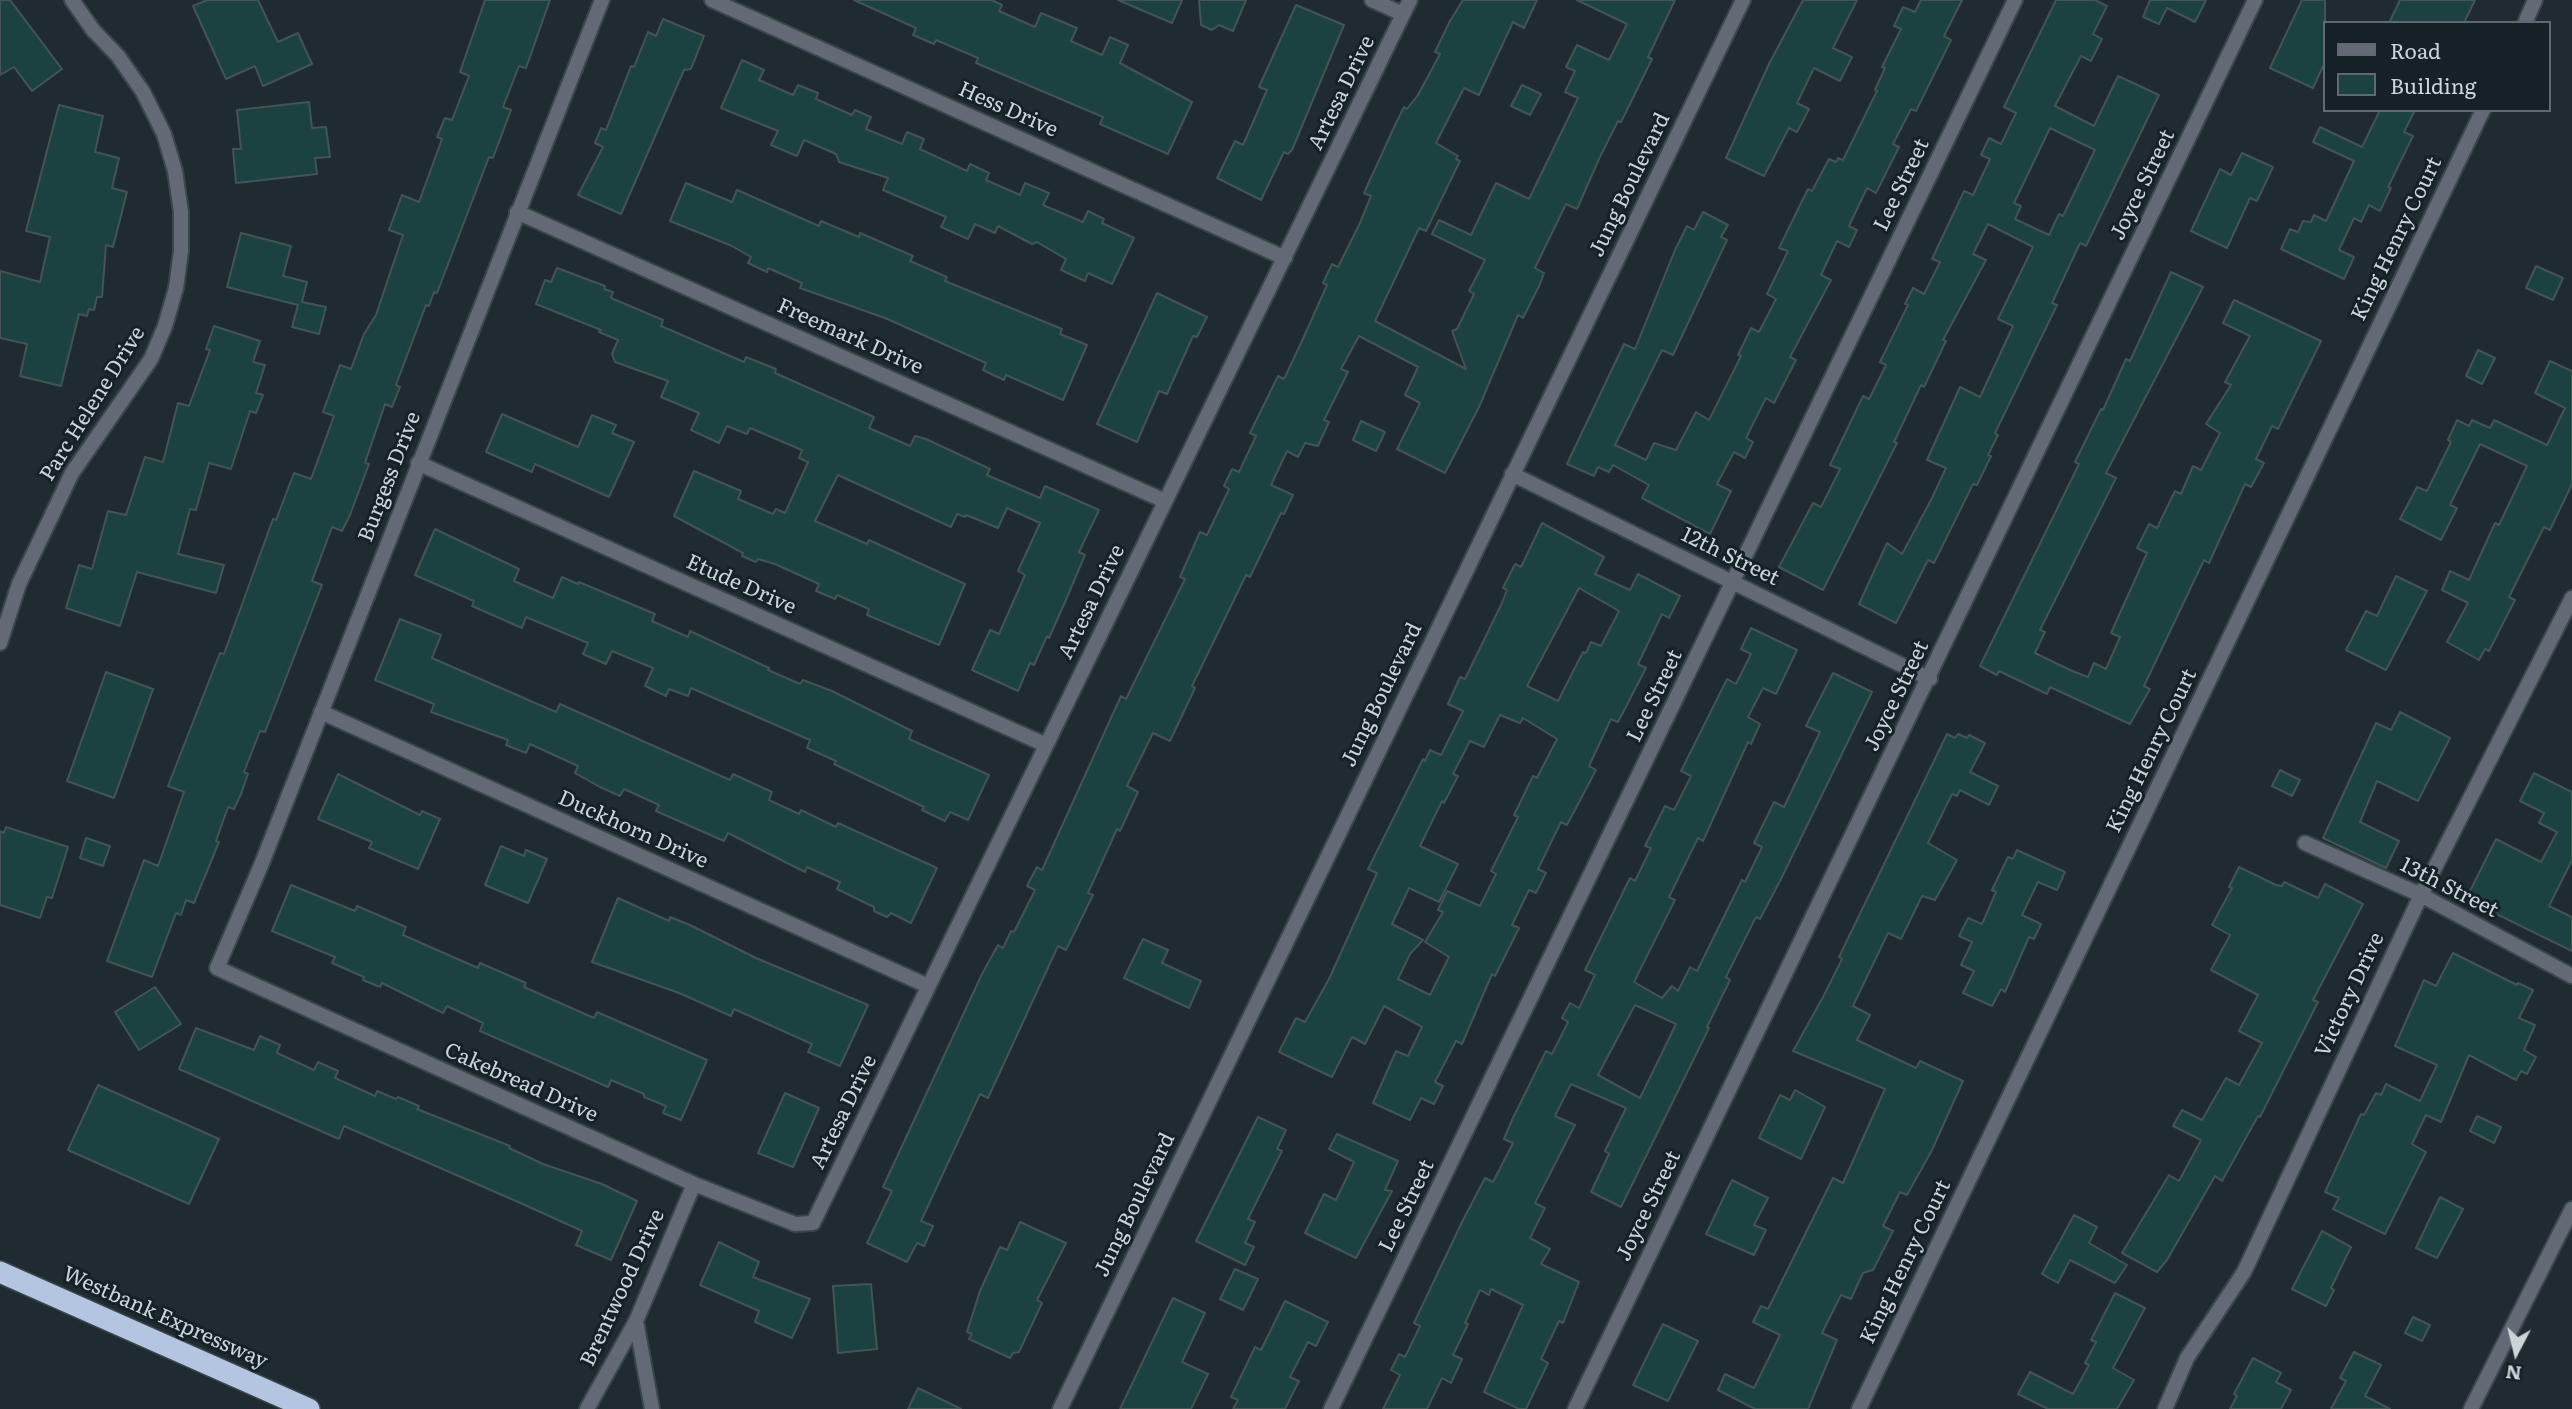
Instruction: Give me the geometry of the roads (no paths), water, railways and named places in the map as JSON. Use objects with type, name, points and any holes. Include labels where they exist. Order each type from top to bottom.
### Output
[{"type":"highway","name":"Westbank Expressway","points":[[0,1272],[309,1409]]},
{"type":"street","name":"Parc Helene Drive","points":[[0,643],[19,584],[72,473],[151,359],[172,301],[181,251],[181,212],[176,172],[164,134],[143,92],[118,56],[93,30],[72,0]]},
{"type":"street","name":"Burgess Drive","points":[[217,968],[229,944],[602,0]]},
{"type":"street","name":"Hess Drive","points":[[712,0],[1286,258]]},
{"type":"street","points":[[1372,0],[1403,14]]},
{"type":"street","name":"Artesa Drive","points":[[813,1223],[1410,0]]},
{"type":"street","name":"Jung Boulevard","points":[[1060,1409],[1743,0]]},
{"type":"street","name":"Lee Street","points":[[1331,1409],[2015,0]]},
{"type":"street","name":"Joyce Street","points":[[1575,1409],[1823,889],[1930,679],[2255,0]]},
{"type":"street","points":[[2526,21],[2535,0]]},
{"type":"street","name":"King Henry Court","points":[[1859,1409],[2482,112]]},
{"type":"street","name":"Freemark Drive","points":[[517,212],[1165,501]]},
{"type":"street","name":"Etude Drive","points":[[418,463],[1045,746]]},
{"type":"street","name":"12th Street","points":[[1511,474],[1930,679]]},
{"type":"street","name":"Victory Drive","points":[[2165,1409],[2187,1358],[2244,1272],[2421,895],[2572,598]]},
{"type":"street","name":"Duckhorn Drive","points":[[321,712],[928,986]]},
{"type":"street","name":"13th Street","points":[[2305,843],[2421,895],[2572,976]]},
{"type":"street","name":"Cakebread Drive","points":[[217,968],[694,1184],[795,1224],[813,1223]]},
{"type":"street","name":"Brentwood Drive","points":[[587,1409],[636,1321],[694,1184]]},
{"type":"street","points":[[2471,1409],[2572,1209]]},
{"type":"street","points":[[636,1321],[652,1409]]}]
